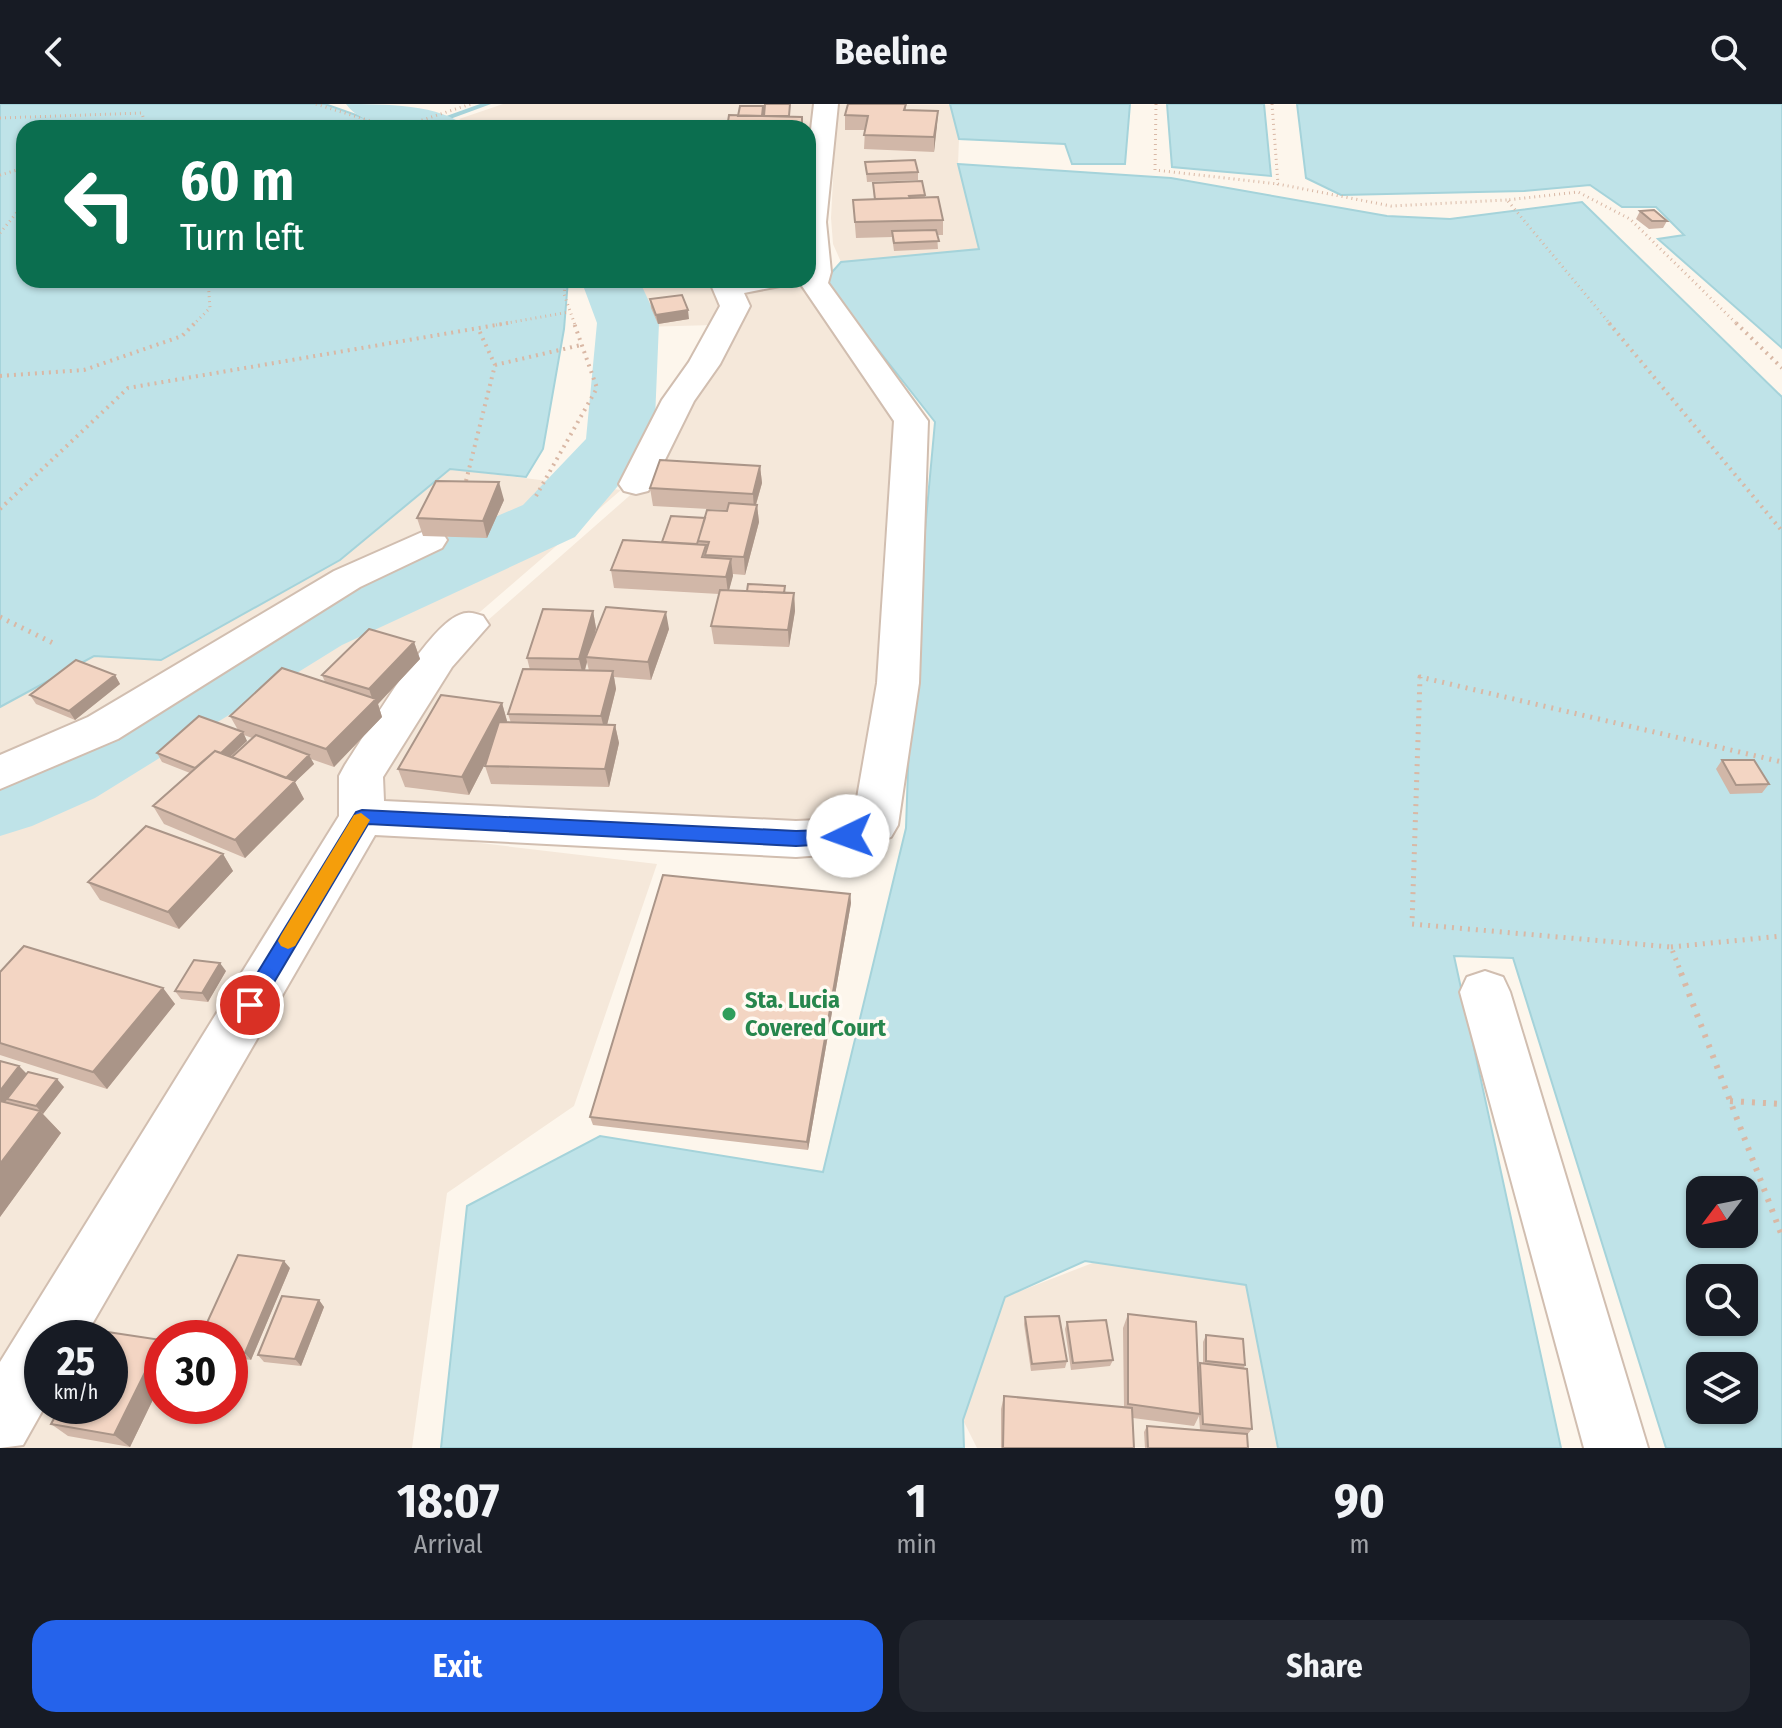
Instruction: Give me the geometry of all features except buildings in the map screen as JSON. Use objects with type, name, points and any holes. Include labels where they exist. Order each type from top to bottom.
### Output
[{"type":"street","points":[[816,195],[826,104]]},
{"type":"street","points":[[362,817],[796,839],[848,836],[875,825],[898,683],[911,421],[816,286]]},
{"type":"street","points":[[636,484],[678,400],[704,364],[735,306],[727,288]]},
{"type":"street","points":[[0,773],[103,728],[347,579],[429,540]]},
{"type":"street","points":[[61,1320],[362,817],[361,776],[438,657],[469,625]]},
{"type":"street","points":[[1485,992],[1616,1448]]},
{"type":"street","points":[[0,1422],[24,1381]]},
{"type":"path","points":[[316,104],[369,120]]},
{"type":"path","points":[[421,120],[471,104]]},
{"type":"path","points":[[1156,104],[1155,170],[1278,184],[1391,206],[1507,200],[1578,192],[1630,219],[1782,368]]},
{"type":"path","points":[[1272,104],[1278,184]]},
{"type":"path","points":[[0,118],[142,113],[144,120]]},
{"type":"path","points":[[1507,200],[1782,531]]},
{"type":"path","points":[[0,233],[16,214]]},
{"type":"path","points":[[0,376],[84,370],[182,336],[210,308],[209,288]]},
{"type":"path","points":[[536,496],[597,388],[569,312],[565,288]]},
{"type":"path","points":[[0,509],[128,388],[569,312]]},
{"type":"path","points":[[466,481],[495,365],[478,328]]},
{"type":"path","points":[[495,365],[581,345]]},
{"type":"path","points":[[0,617],[57,645]]},
{"type":"path","points":[[1782,762],[1420,677],[1412,924],[1671,947],[1782,936]]},
{"type":"path","points":[[1671,947],[1782,1236]]},
{"type":"path","points":[[1730,1101],[1782,1104]]},
{"type":"shaded area","points":[[503,104],[817,104],[816,120],[459,119]]},
{"type":"shaded area","points":[[837,104],[950,104],[959,139],[958,164],[979,249],[841,262],[833,244],[831,218]]},
{"type":"shaded area","points":[[630,288],[715,288],[724,308],[714,325],[641,327]]},
{"type":"shaded area","points":[[756,288],[807,288],[893,420],[881,587],[879,683],[859,807],[838,821],[802,825],[380,800],[374,772],[445,658],[636,490],[748,292]]},
{"type":"shaded area","points":[[450,469],[621,490],[429,656],[347,819],[38,1320],[24,1320],[24,1342],[0,1381],[0,810],[68,780],[319,632],[559,521],[572,491],[555,488],[539,520],[306,624],[54,770],[0,794],[0,707],[94,656],[161,660],[340,560]]},
{"type":"shaded area","points":[[378,831],[657,864],[574,1106],[447,1193],[412,1448],[17,1448],[31,1424],[128,1424],[128,1320],[90,1320],[273,1004]]},
{"type":"shaded area","points":[[1095,1262],[1246,1285],[1278,1448],[977,1448],[963,1420],[1005,1297]]},
{"type":"water","points":[[0,104],[325,104],[370,120],[16,120],[16,288],[567,288],[564,329],[543,449],[526,477],[450,469],[340,560],[161,660],[94,656],[0,707]]},
{"type":"water","points":[[950,104],[1130,104],[1125,164],[1072,164],[1065,144],[959,139]]},
{"type":"water","points":[[1167,104],[1264,104],[1271,176],[1172,167]]},
{"type":"water","points":[[1297,104],[1782,104],[1782,348],[1658,239],[1684,235],[1656,207],[1622,207],[1590,185],[1524,191],[1341,195],[1306,178]]},
{"type":"water","points":[[958,164],[1171,178],[1387,216],[1450,219],[1582,202],[1782,397],[1782,1448],[1666,1448],[1513,958],[1454,956],[1561,1448],[1278,1448],[1246,1285],[1085,1261],[1005,1297],[963,1420],[964,1448],[441,1448],[467,1206],[600,1136],[823,1172],[906,828],[911,682],[935,422],[824,281],[841,262],[979,249]]},
{"type":"waterway","points":[[370,104],[417,120]]},
{"type":"waterway","points":[[440,120],[487,104]]},
{"type":"waterway","points":[[0,802],[63,775],[314,626],[549,521],[620,443],[628,323],[613,288]]},
{"type":"slow traffic","points":[[288,941],[361,820]]},
{"type":"place","name":"Sta. Lucia Covered Court","points":[[729,1014]]},
{"type":"route","points":[[250,1005],[362,817],[796,839],[848,836]]}]
